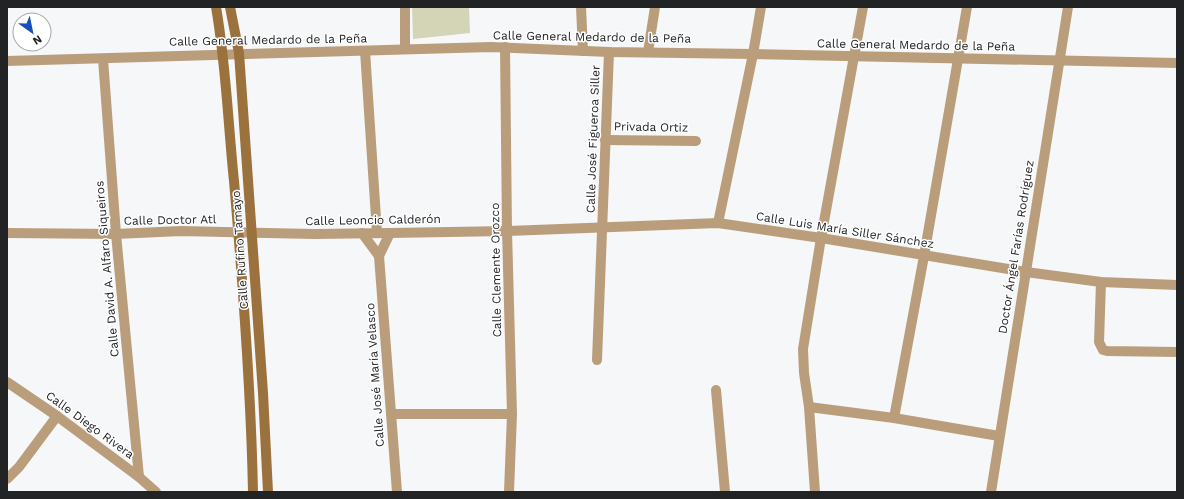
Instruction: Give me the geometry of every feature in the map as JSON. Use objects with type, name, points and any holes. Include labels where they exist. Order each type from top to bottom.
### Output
[{"type":"street","name":"Calle Rufino Tamayo","points":[[216,7],[222,54],[238,233],[249,378],[253,492]]},
{"type":"street","name":"Calle Rufino Tamayo","points":[[230,7],[239,54],[265,422],[268,492]]},
{"type":"street","points":[[405,7],[405,49]]},
{"type":"street","points":[[581,7],[583,51]]},
{"type":"street","points":[[648,52],[655,7]]},
{"type":"street","points":[[718,223],[753,54],[761,7]]},
{"type":"street","points":[[815,492],[803,349],[821,238],[863,7]]},
{"type":"street","points":[[894,418],[924,256],[967,7]]},
{"type":"street","name":"Doctor Ángel Farías Rodríguez","points":[[991,492],[1058,61],[1068,7]]},
{"type":"street","name":"Calle General Medardo de la Peña","points":[[7,61],[505,47],[609,52],[1177,63]]},
{"type":"street","name":"Calle Clemente Orozco","points":[[505,47],[507,231],[512,414],[509,492]]},
{"type":"street","points":[[365,51],[377,233]]},
{"type":"street","name":"Calle José Figueroa Siller","points":[[597,360],[609,52]]},
{"type":"street","name":"Calle David A. Alfaro Siqueiros","points":[[102,59],[116,234],[139,477]]},
{"type":"street","name":"Privada Ortiz","points":[[605,140],[696,141]]},
{"type":"street","name":"Calle Luis María Siller Sánchez","points":[[507,231],[718,223],[821,238],[1026,272],[1101,282],[1177,285]]},
{"type":"street","name":"Calle Doctor Atl","points":[[7,234],[116,234],[181,231],[238,233]]},
{"type":"street","name":"Calle Leoncio Calderón","points":[[238,233],[507,231]]},
{"type":"street","points":[[362,233],[379,256]]},
{"type":"street","name":"Calle José María Velasco","points":[[390,233],[379,256],[397,492]]},
{"type":"street","points":[[1101,282],[1099,342],[1103,350],[1177,352]]},
{"type":"street","name":"Calle Diego Rivera","points":[[7,382],[57,416],[139,477],[152,491]]},
{"type":"street","points":[[716,390],[725,492]]},
{"type":"street","points":[[809,407],[894,418],[999,436]]},
{"type":"street","points":[[391,414],[512,414]]},
{"type":"street","points":[[7,479],[19,467],[57,416]]},
{"type":"green space","points":[[412,7],[469,7],[470,33],[413,39]]}]
